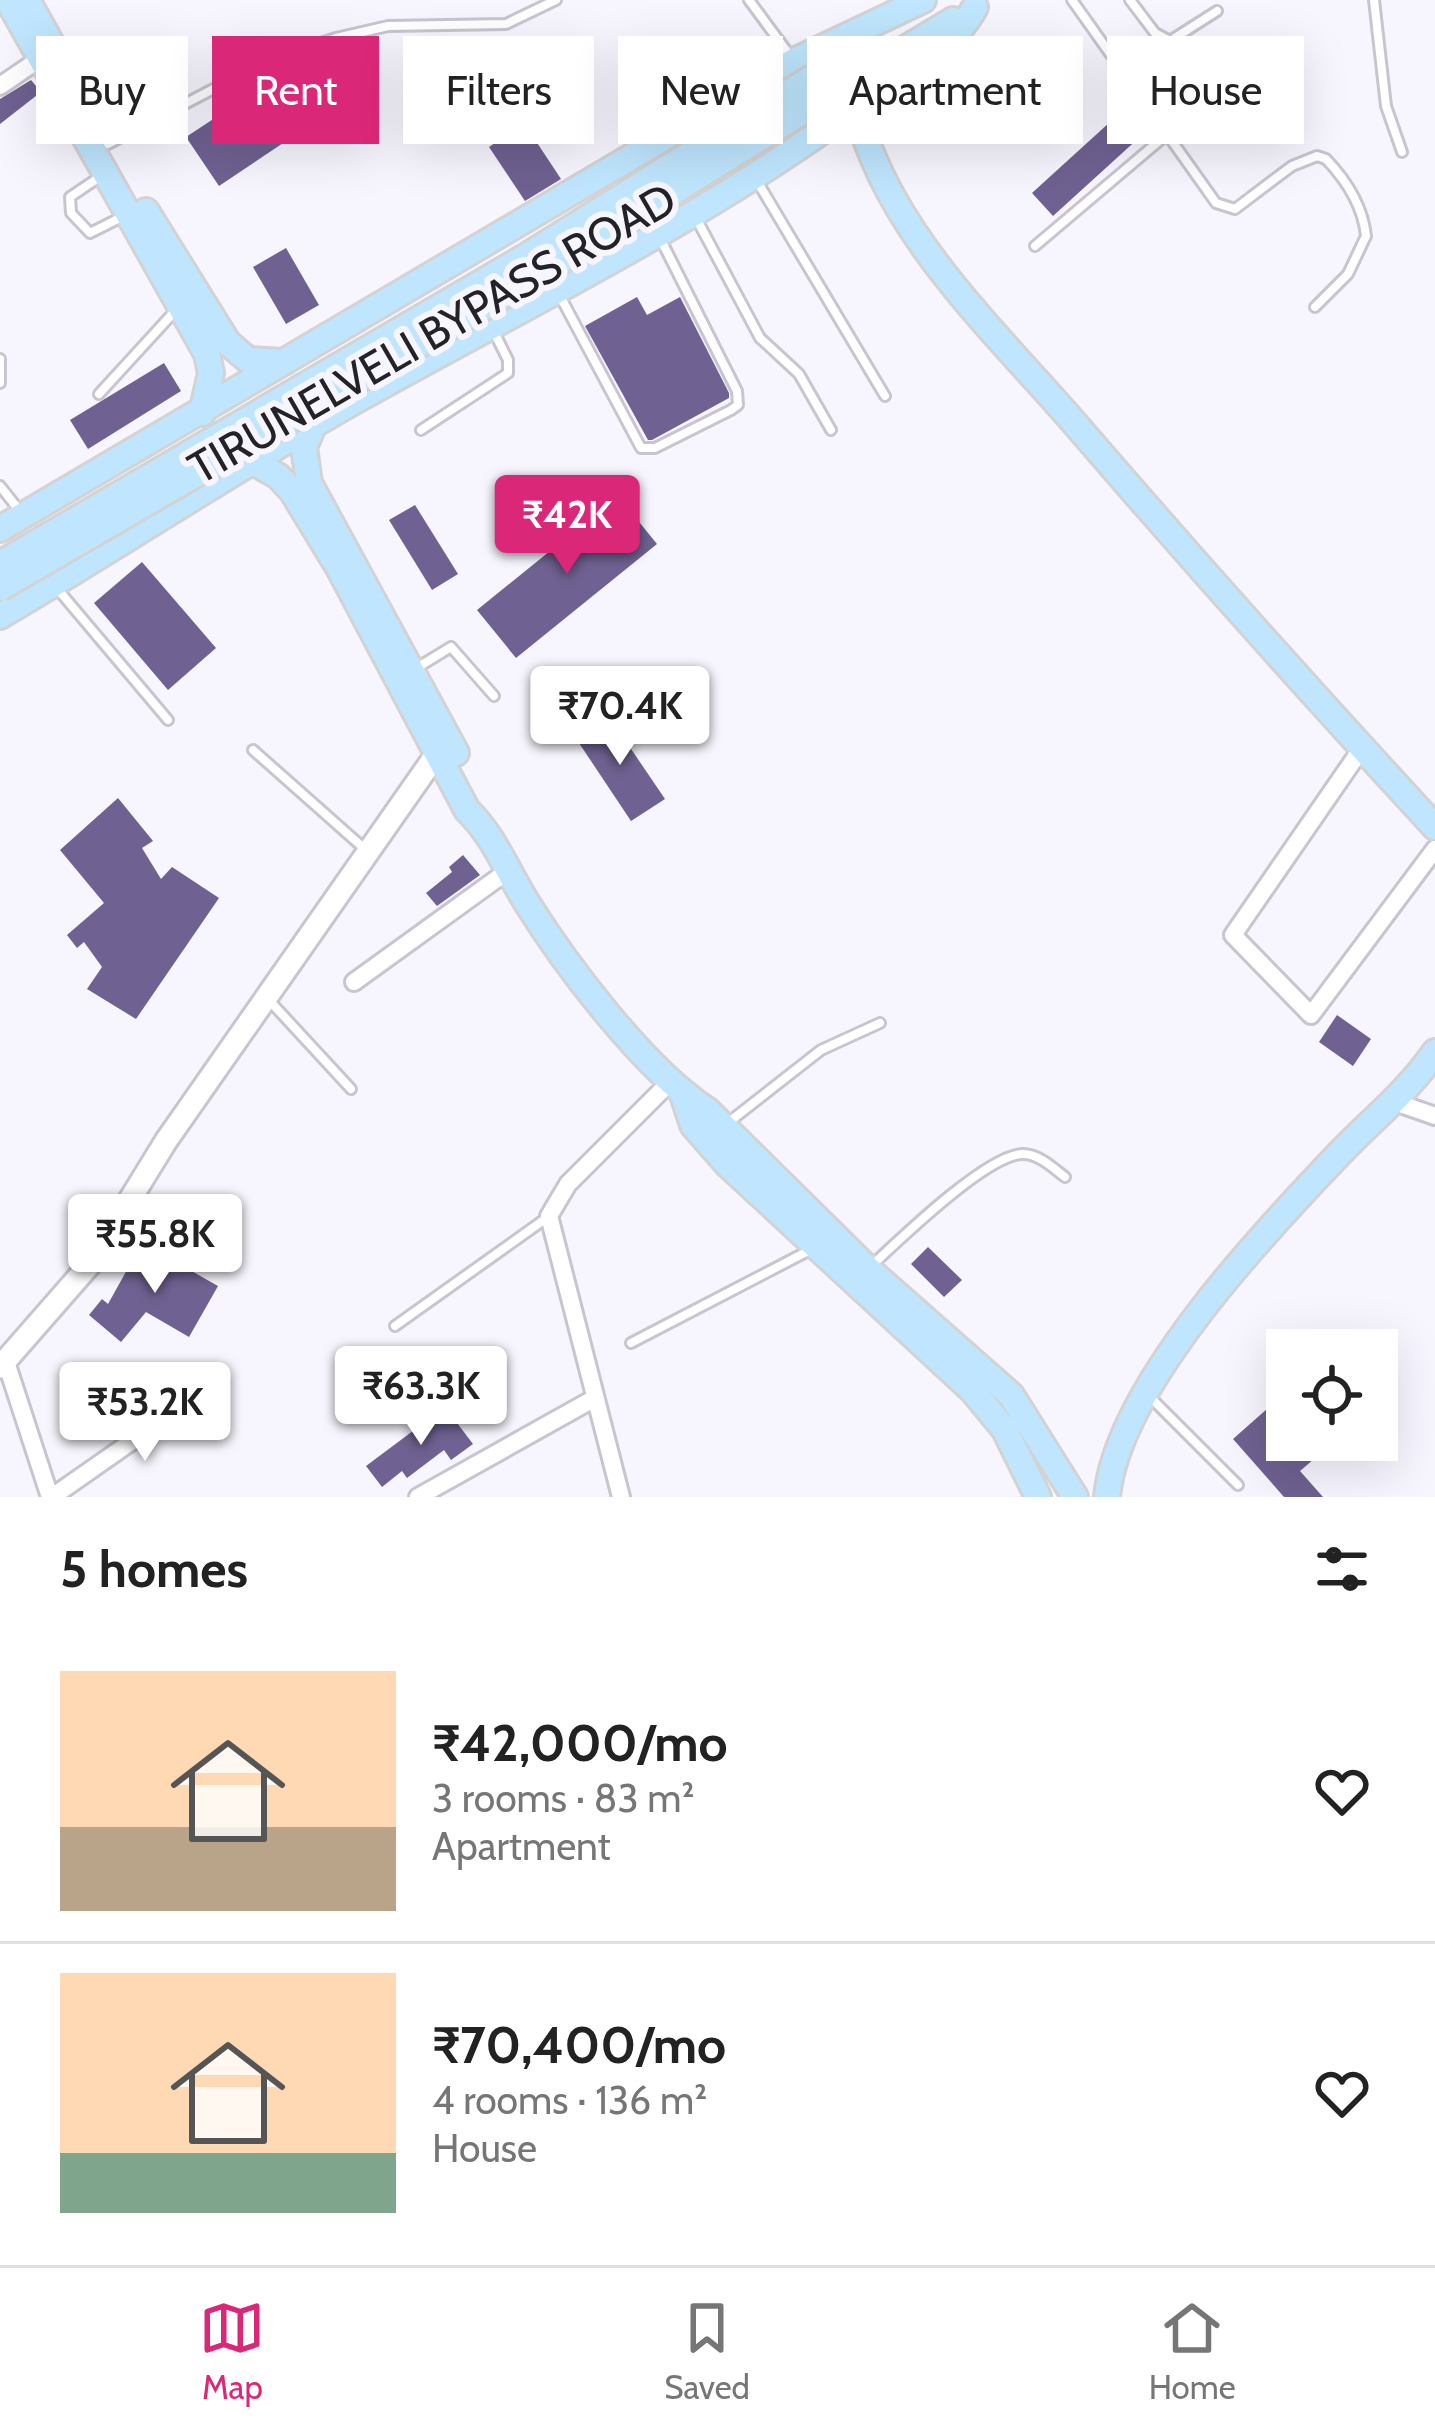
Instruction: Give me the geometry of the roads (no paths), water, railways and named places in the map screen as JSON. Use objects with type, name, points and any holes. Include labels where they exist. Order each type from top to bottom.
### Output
[{"type":"main road","points":[[8,0],[36,49]]},
{"type":"main road","points":[[27,0],[48,36]]},
{"type":"main road","points":[[0,529],[794,61],[923,0]]},
{"type":"main road","name":"TIRUNELVELI BYPASS ROAD","points":[[0,564],[525,256],[936,0]]},
{"type":"main road","points":[[953,36],[980,3]]},
{"type":"main road","name":"TIRUNELVELI BYPASS ROAD","points":[[0,588],[534,278],[980,3]]},
{"type":"main road","points":[[0,616],[314,424],[557,290],[807,140]]},
{"type":"main road","points":[[90,144],[180,305],[212,373],[202,412]]},
{"type":"main road","points":[[109,144],[228,343],[248,360],[287,362]]},
{"type":"main road","points":[[867,144],[914,232],[1207,578],[1435,827]]},
{"type":"main road","points":[[343,330],[362,326],[380,331],[398,361],[382,386]]},
{"type":"main road","points":[[314,424],[304,447],[309,483],[413,669],[508,870],[584,982],[677,1088],[723,1126],[868,1269],[1011,1395],[1075,1497]]},
{"type":"main road","points":[[121,460],[109,482],[118,502],[131,522],[156,523]]},
{"type":"main road","points":[[253,462],[292,491],[467,810],[484,826]]},
{"type":"main road","points":[[1107,1497],[1117,1455],[1145,1393],[1168,1357],[1274,1226],[1360,1133],[1396,1102],[1435,1052]]},
{"type":"main road","points":[[677,1088],[693,1125],[728,1166],[973,1391],[1005,1430],[1038,1497]]},
{"type":"street","points":[[0,86],[36,61]]},
{"type":"street","points":[[1362,748],[1233,935],[1311,1015],[1435,848]]},
{"type":"street","points":[[208,1388],[51,1497],[3,1365],[91,1263],[166,1141],[438,752]]},
{"type":"street","points":[[354,982],[508,870]]},
{"type":"street","points":[[621,1497],[549,1216],[568,1184],[677,1088]]},
{"type":"street","points":[[1396,1102],[1435,1116]]},
{"type":"street","points":[[418,1497],[595,1398]]},
{"type":"lane","points":[[188,102],[267,61],[336,38],[388,26],[506,24],[556,0]]},
{"type":"lane","points":[[749,0],[794,61]]},
{"type":"lane","points":[[1072,0],[1107,51]]},
{"type":"lane","points":[[1130,0],[1155,33],[1170,41],[1217,10]]},
{"type":"lane","points":[[1374,0],[1386,106],[1402,152]]},
{"type":"lane","points":[[1035,245],[1156,144]]},
{"type":"lane","points":[[1172,144],[1205,190],[1226,209],[1247,203],[1306,159],[1326,159],[1336,170],[1354,197],[1366,236],[1348,274],[1315,307]]},
{"type":"lane","points":[[106,173],[70,197],[71,213],[90,233],[129,214]]},
{"type":"lane","points":[[754,175],[885,396]]},
{"type":"lane","points":[[692,211],[749,321],[760,338],[800,374],[832,430]]},
{"type":"lane","points":[[557,290],[641,448],[655,448],[731,410],[738,405],[737,391],[657,232]]},
{"type":"lane","points":[[99,394],[180,305]]},
{"type":"lane","points":[[421,430],[508,373],[508,360],[490,325]]},
{"type":"lane","points":[[0,359],[0,383]]},
{"type":"lane","points":[[0,485],[23,516]]},
{"type":"lane","points":[[54,584],[168,720]]},
{"type":"lane","points":[[413,669],[451,646],[494,696]]},
{"type":"lane","points":[[254,750],[368,852]]},
{"type":"lane","points":[[266,997],[351,1089]]},
{"type":"lane","points":[[723,1126],[821,1050],[880,1023]]},
{"type":"lane","points":[[868,1269],[953,1194],[1006,1159],[1024,1154],[1065,1177]]},
{"type":"lane","points":[[395,1326],[549,1216]]},
{"type":"lane","points":[[632,1343],[817,1247]]},
{"type":"lane","points":[[1145,1393],[1238,1485]]}]
